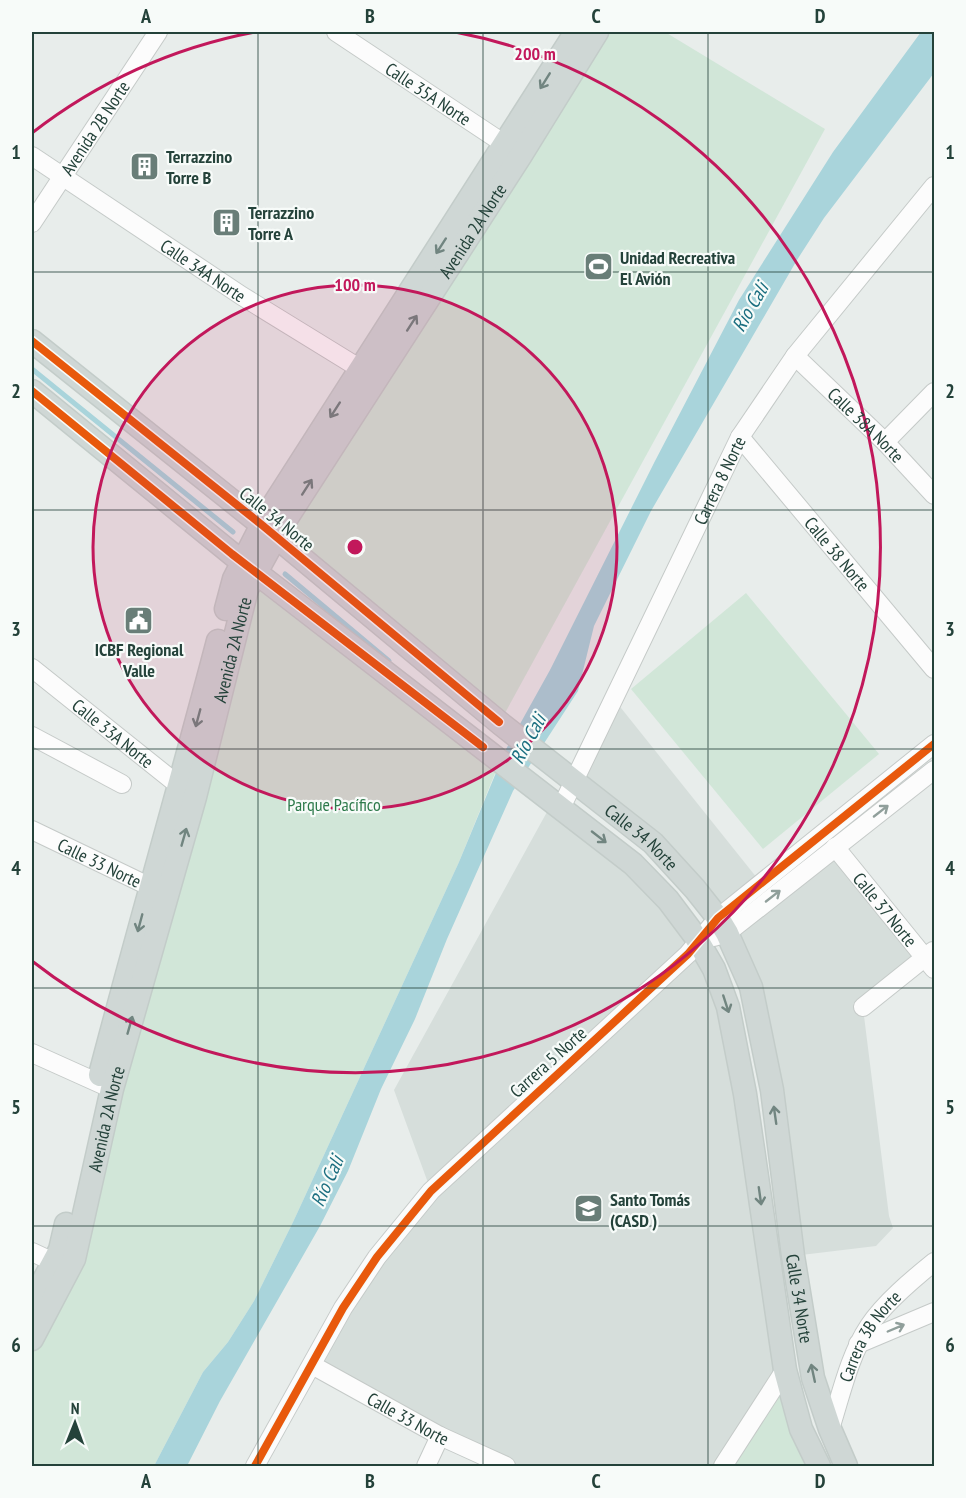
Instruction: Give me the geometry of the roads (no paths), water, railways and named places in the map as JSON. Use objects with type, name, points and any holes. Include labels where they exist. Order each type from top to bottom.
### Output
[{"type":"main road","name":"Avenida 2A Norte","points":[[513,150],[576,32]]},
{"type":"main road","name":"Avenida 2A Norte","points":[[32,1339],[39,1293],[61,1266],[60,1250],[158,891],[188,792],[234,579],[250,567],[269,531],[513,150],[597,32]]},
{"type":"main road","name":"Calle 34 Norte","points":[[32,340],[269,531],[501,724],[652,843],[695,889],[723,925],[751,987],[769,1079],[800,1304],[813,1378],[846,1467]]},
{"type":"main road","name":"Calle 34 Norte","points":[[32,391],[250,567],[633,864],[668,900],[699,942],[714,969],[728,1007],[746,1094],[785,1370],[801,1429],[819,1467]]},
{"type":"main road","points":[[776,1307],[800,1304]]},
{"type":"street","name":"Avenida 2B Norte","points":[[32,223],[158,32]]},
{"type":"street","name":"Calle 35A Norte","points":[[336,32],[513,150]]},
{"type":"street","name":"Calle 34A Norte","points":[[32,156],[242,296],[369,374]]},
{"type":"street","name":"Carrera 8 Norte","points":[[554,802],[740,437],[795,356],[934,186]]},
{"type":"street","name":"Calle 38A Norte","points":[[795,356],[885,442],[934,495]]},
{"type":"street","points":[[885,442],[934,392]]},
{"type":"street","name":"Calle 38 Norte","points":[[740,437],[934,669]]},
{"type":"street","name":"Calle 33A Norte","points":[[32,668],[188,792]]},
{"type":"street","points":[[32,736],[122,784]]},
{"type":"street","name":"Carrera 5 Norte","points":[[723,925],[934,744]]},
{"type":"street","name":"Carrera 5 Norte","points":[[255,1467],[343,1308],[377,1257],[431,1191],[699,942],[835,847],[934,770]]},
{"type":"street","name":"Calle 33 Norte","points":[[32,830],[158,891]]},
{"type":"street","name":"Calle 37 Norte","points":[[835,847],[931,959]]},
{"type":"street","points":[[863,1007],[931,959]]},
{"type":"street","points":[[32,1053],[105,1086]]},
{"type":"street","points":[[32,1252],[61,1266]]},
{"type":"street","name":"Carrera 3B Norte","points":[[830,1429],[858,1344],[870,1324],[907,1285],[934,1262]]},
{"type":"street","points":[[858,1344],[934,1312]]},
{"type":"street","name":"Calle 33 Norte","points":[[312,1365],[440,1436],[506,1467]]},
{"type":"street","points":[[723,1467],[785,1370]]},
{"type":"street","points":[[426,1467],[440,1436]]},
{"type":"water","name":"Río Cali","points":[[921,32],[934,32],[934,73],[824,218],[797,260],[651,511],[594,626],[578,691],[513,791],[447,939],[415,1019],[381,1089],[348,1171],[320,1226],[220,1401],[187,1466],[154,1466],[203,1372],[228,1342],[254,1301],[294,1220],[459,862],[505,751],[550,670],[739,300],[833,152]]},
{"type":"waterway","points":[[32,369],[233,532]]},
{"type":"waterway","points":[[285,574],[389,661]]},
{"type":"place","name":"Terrazzino Torre B","points":[[145,166]]},
{"type":"place","name":"Terrazzino Torre A","points":[[227,222]]},
{"type":"place","name":"Unidad Recreativa El Avión","points":[[599,267]]},
{"type":"place","name":"ICBF Regional Valle","points":[[139,620]]},
{"type":"place","name":"Santo Tomás (CASD )","points":[[589,1209]]},
{"type":"park label","name":"Parque Pacífico","points":[[334,804]]}]
